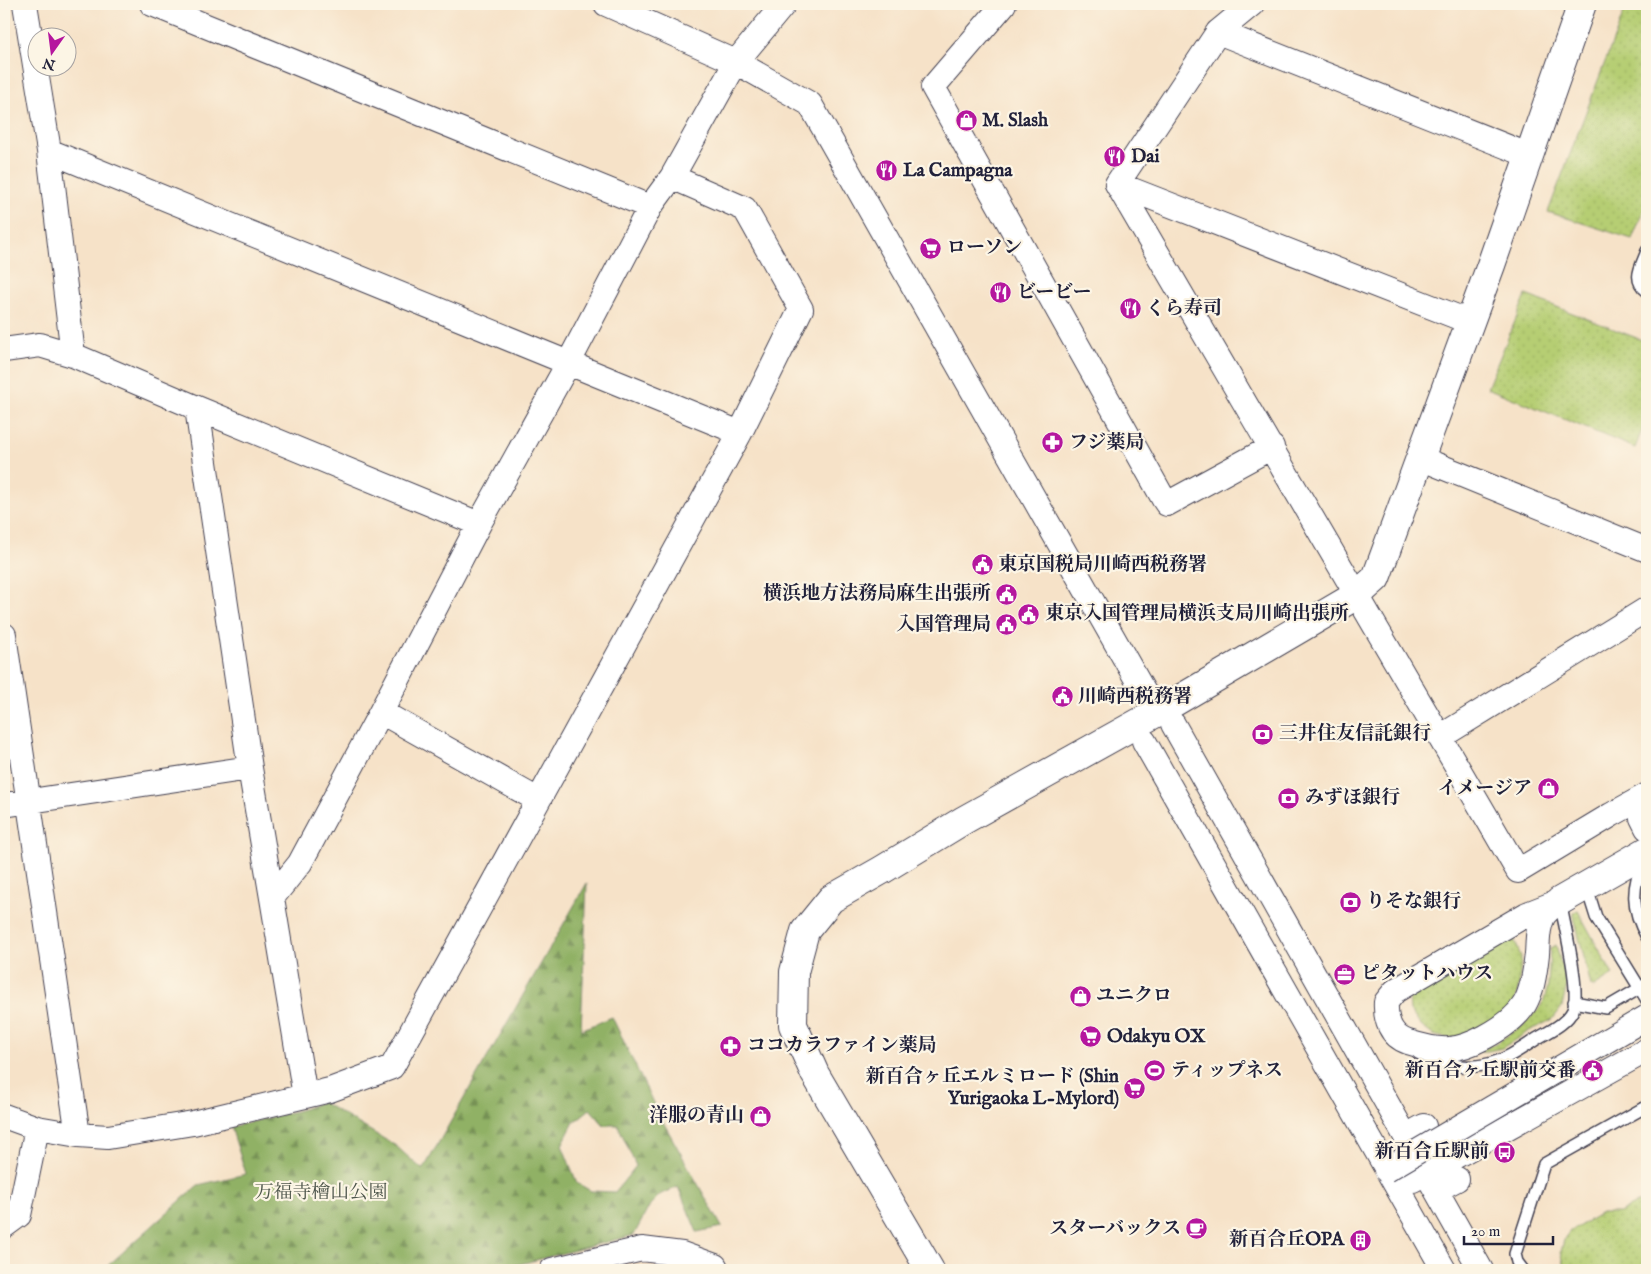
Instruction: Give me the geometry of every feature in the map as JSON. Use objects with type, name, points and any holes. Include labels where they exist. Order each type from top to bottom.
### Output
[{"type":"street","points":[[25,4],[49,150],[73,355]]},
{"type":"street","points":[[152,4],[650,208]]},
{"type":"street","points":[[606,4],[736,62],[810,104],[1145,694]]},
{"type":"street","points":[[272,898],[300,863],[382,712],[479,524],[569,362],[650,208],[672,177],[736,62],[784,4]]},
{"type":"street","points":[[1004,4],[932,87],[1163,498],[1167,504],[1272,447]]},
{"type":"street","points":[[1117,184],[1218,32],[1252,4]]},
{"type":"street","points":[[930,1270],[815,1074],[793,1025],[794,972],[805,931],[831,899],[964,820],[1156,713],[1357,595],[1376,578],[1491,265],[1582,4]]},
{"type":"street","points":[[1218,32],[1528,155]]},
{"type":"street","points":[[49,150],[740,433]]},
{"type":"street","points":[[4,1116],[37,1128],[78,1136],[108,1137],[193,1123],[330,1090],[392,1067],[740,433],[801,310],[745,209],[672,177]]},
{"type":"street","points":[[1117,184],[1518,871],[1611,814],[1647,795]]},
{"type":"street","points":[[1117,184],[1470,322]]},
{"type":"street","points":[[4,350],[40,345],[73,355],[479,524]]},
{"type":"street","points":[[197,408],[250,768],[305,1096]]},
{"type":"street","points":[[1420,458],[1647,550]]},
{"type":"street","points":[[1440,737],[1647,609]]},
{"type":"street","points":[[4,635],[78,1136]]},
{"type":"street","points":[[382,712],[538,800]]},
{"type":"street","points":[[1173,724],[1287,925],[1418,1165],[1444,1270]]},
{"type":"street","points":[[1144,741],[1258,942],[1418,1165]]},
{"type":"street","points":[[4,805],[250,768]]},
{"type":"street","points":[[1560,901],[1544,916],[1538,934],[1533,984],[1526,1002],[1517,1015],[1503,1027],[1468,1046],[1453,1049],[1430,1049],[1401,1040],[1391,1030],[1385,1016],[1386,1002],[1396,991],[1527,914],[1560,901],[1647,852]]},
{"type":"street","points":[[1298,978],[1418,1165],[1482,1270]]},
{"type":"street","points":[[1418,1165],[1647,1017]]},
{"type":"street","points":[[1418,1165],[1647,1050]]},
{"type":"street","points":[[4,1226],[19,1215],[37,1128]]},
{"type":"street","points":[[552,1270],[642,1250],[682,1254],[715,1266],[717,1270]]},
{"type":"lane","points":[[1647,251],[1638,276],[1639,283],[1647,291]]},
{"type":"lane","points":[[1647,852],[1640,868],[1635,888],[1635,909],[1641,927],[1647,936]]},
{"type":"lane","points":[[1586,886],[1596,917],[1644,986],[1647,1000]]},
{"type":"lane","points":[[1401,1040],[1414,1051],[1432,1060],[1457,1066],[1476,1066],[1499,1061],[1565,1020],[1572,1011],[1575,986],[1560,901]]},
{"type":"lane","points":[[1574,1002],[1606,1008],[1644,986]]},
{"type":"lane","points":[[1523,1270],[1515,1254],[1544,1164],[1647,1106]]},
{"type":"green space","points":[[1627,4],[1647,4],[1647,202],[1632,239],[1548,212]]},
{"type":"green space","points":[[1526,295],[1647,342],[1647,418],[1635,448],[1487,388]]},
{"type":"green space","name":"万福寺檜山公園","points":[[587,883],[581,1030],[612,1017],[658,1113],[722,1227],[697,1232],[678,1187],[661,1194],[650,1205],[634,1235],[497,1270],[103,1270],[198,1185],[246,1174],[231,1127],[300,1110],[322,1102],[396,1146],[423,1170]],"holes":[[[590,1109],[604,1125],[618,1125],[636,1166],[615,1192],[591,1191],[577,1183],[562,1145],[574,1122]]]},
{"type":"green space","points":[[1578,911],[1613,975],[1594,987],[1591,986],[1574,917],[1574,912]]},
{"type":"green space","points":[[1506,939],[1515,941],[1521,957],[1519,986],[1514,1004],[1488,1024],[1462,1037],[1446,1038],[1433,1035],[1421,1026],[1410,1011],[1409,998],[1413,992]]},
{"type":"green space","points":[[1556,945],[1567,985],[1562,1007],[1553,1019],[1502,1048],[1480,1051],[1524,1025],[1543,1004],[1548,986],[1550,948]]},
{"type":"green space","points":[[1647,1198],[1647,1270],[1566,1270],[1561,1252],[1564,1240],[1571,1231],[1601,1213],[1619,1213]]},
{"type":"place","name":"M. Slash","points":[[966,121]]},
{"type":"place","name":"Dai","points":[[1115,157]]},
{"type":"place","name":"La Campagna","points":[[887,171]]},
{"type":"place","name":"ローソン","points":[[931,248]]},
{"type":"place","name":"ビービー","points":[[1001,293]]},
{"type":"place","name":"くら寿司","points":[[1130,309]]},
{"type":"place","name":"フジ薬局","points":[[1053,443]]},
{"type":"place","name":"東京国税局川崎西税務署","points":[[982,565]]},
{"type":"place","name":"横浜地方法務局麻生出張所","points":[[1007,594]]},
{"type":"place","name":"東京入国管理局横浜支局川崎出張所","points":[[1029,614]]},
{"type":"place","name":"入国管理局","points":[[1007,625]]},
{"type":"place","name":"川崎西税務署","points":[[1062,697]]},
{"type":"place","name":"三井住友信託銀行","points":[[1263,734]]},
{"type":"place","name":"イメージア","points":[[1548,789]]},
{"type":"place","name":"みずほ銀行","points":[[1289,798]]},
{"type":"place","name":"りそな銀行","points":[[1350,902]]},
{"type":"place","name":"ピタットハウス","points":[[1345,974]]},
{"type":"place","name":"ユニクロ","points":[[1080,996]]},
{"type":"place","name":"Odakyu OX","points":[[1091,1037]]},
{"type":"place","name":"ココカラファイン薬局","points":[[731,1046]]},
{"type":"place","name":"ティップネス","points":[[1155,1071]]},
{"type":"place","name":"新百合ヶ丘駅前交番","points":[[1592,1071]]},
{"type":"place","name":"新百合ヶ丘エルミロード (Shin Yurigaoka L-Mylord)","points":[[1135,1088]]},
{"type":"place","name":"洋服の青山","points":[[760,1116]]},
{"type":"place","name":"新百合丘駅前","points":[[1505,1152]]},
{"type":"place","name":"スターバックス","points":[[1197,1229]]},
{"type":"place","name":"新百合丘OPA","points":[[1360,1240]]}]
